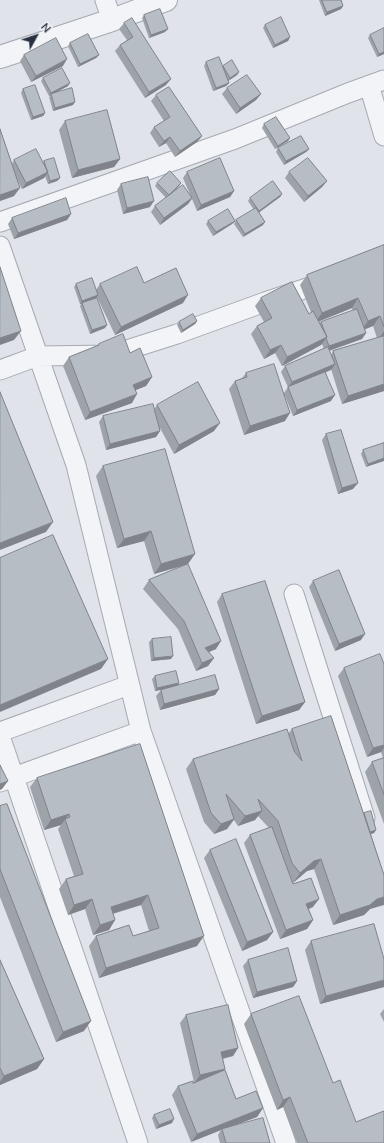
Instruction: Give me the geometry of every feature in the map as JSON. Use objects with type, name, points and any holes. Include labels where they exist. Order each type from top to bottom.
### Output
[{"type":"street","points":[[0,57],[109,10],[166,0]]},
{"type":"street","points":[[0,222],[235,139],[348,92],[376,82],[384,136]]},
{"type":"street","points":[[0,246],[76,465],[141,731],[286,1143]]},
{"type":"street","points":[[0,370],[38,356],[110,354],[177,334],[265,302],[347,275]]},
{"type":"street","points":[[294,594],[370,834]]},
{"type":"street","points":[[0,732],[129,685]]},
{"type":"street","points":[[7,780],[141,731]]},
{"type":"street","points":[[0,736],[7,780],[138,1143]]},
{"type":"building","points":[[322,0],[341,0],[343,6],[327,12]]},
{"type":"building","points":[[160,9],[168,29],[151,35],[144,15]]},
{"type":"building","points":[[281,17],[290,37],[275,45],[265,25]]},
{"type":"building","points":[[132,18],[171,79],[149,92],[120,45],[133,37],[124,23]]},
{"type":"building","points":[[384,28],[384,52],[379,54],[370,35]]},
{"type":"building","points":[[88,34],[99,55],[80,64],[70,43]]},
{"type":"building","points":[[56,38],[67,59],[36,76],[24,55]]},
{"type":"building","points":[[219,57],[229,83],[216,88],[206,62]]},
{"type":"building","points":[[232,60],[239,72],[230,78],[223,66]]},
{"type":"building","points":[[62,68],[70,83],[51,93],[43,78]]},
{"type":"building","points":[[247,75],[261,94],[240,108],[227,88]]},
{"type":"building","points":[[35,85],[45,113],[33,117],[23,89]]},
{"type":"building","points":[[169,87],[202,136],[180,151],[170,137],[164,141],[154,127],[170,117],[156,95]]},
{"type":"building","points":[[72,88],[75,102],[55,108],[51,94]]},
{"type":"building","points":[[107,110],[120,159],[78,170],[65,121]]},
{"type":"building","points":[[276,117],[290,138],[278,146],[264,124]]},
{"type":"building","points":[[0,129],[20,188],[0,195]]},
{"type":"building","points":[[301,136],[309,149],[286,161],[278,148]]},
{"type":"building","points":[[36,149],[48,172],[26,183],[14,160]]},
{"type":"building","points":[[54,158],[60,178],[50,181],[44,161]]},
{"type":"building","points":[[220,158],[234,191],[201,205],[187,172]]},
{"type":"building","points":[[308,158],[327,181],[308,196],[289,172]]},
{"type":"building","points":[[170,171],[181,183],[169,195],[157,183]]},
{"type":"building","points":[[148,177],[154,201],[127,208],[121,184]]},
{"type":"building","points":[[273,181],[282,194],[259,211],[250,198]]},
{"type":"building","points":[[183,185],[192,198],[164,218],[155,206]]},
{"type":"building","points":[[66,198],[71,214],[18,233],[12,218]]},
{"type":"building","points":[[256,208],[265,222],[245,234],[236,220]]},
{"type":"building","points":[[228,209],[235,221],[216,232],[208,221]]},
{"type":"building","points":[[384,245],[384,327],[380,316],[368,321],[358,298],[322,313],[307,275]]},
{"type":"building","points":[[0,267],[21,331],[0,338]]},
{"type":"building","points":[[137,267],[144,283],[176,268],[188,295],[121,327],[100,284]]},
{"type":"building","points":[[92,278],[98,295],[82,301],[76,284]]},
{"type":"building","points":[[292,282],[309,314],[313,311],[327,337],[287,357],[281,345],[270,350],[257,326],[272,318],[261,298]]},
{"type":"building","points":[[97,298],[107,325],[92,330],[82,303]]},
{"type":"building","points":[[357,309],[366,333],[329,346],[321,322]]},
{"type":"building","points":[[193,314],[197,321],[183,330],[179,322]]},
{"type":"building","points":[[123,334],[130,353],[140,348],[152,377],[133,385],[137,394],[90,412],[69,357]]},
{"type":"building","points":[[384,336],[384,384],[348,396],[333,351]]},
{"type":"building","points":[[328,347],[335,364],[292,382],[285,366]]},
{"type":"building","points":[[274,364],[290,413],[250,426],[235,381],[247,377],[246,373]]},
{"type":"building","points":[[325,372],[335,395],[297,410],[288,387]]},
{"type":"building","points":[[198,382],[220,423],[179,445],[157,405]]},
{"type":"building","points":[[0,392],[53,522],[0,543]]},
{"type":"building","points":[[153,404],[160,431],[110,444],[103,416]]},
{"type":"building","points":[[341,430],[358,483],[342,488],[326,434]]},
{"type":"building","points":[[384,443],[384,458],[368,464],[363,450]]},
{"type":"building","points":[[165,449],[195,554],[161,564],[151,531],[124,539],[103,466]]},
{"type":"building","points":[[53,535],[108,659],[0,705],[0,558]]},
{"type":"building","points":[[188,564],[221,641],[205,648],[214,658],[202,663],[184,621],[149,580]]},
{"type":"building","points":[[339,570],[365,634],[339,644],[313,581]]},
{"type":"building","points":[[265,581],[305,702],[262,716],[222,594]]},
{"type":"building","points":[[171,637],[173,656],[154,658],[152,639]]},
{"type":"building","points":[[380,654],[384,664],[384,745],[373,748],[344,668]]},
{"type":"building","points":[[176,671],[179,683],[157,688],[155,676]]},
{"type":"building","points":[[215,675],[219,689],[164,704],[161,690]]},
{"type":"building","points":[[331,716],[384,875],[384,897],[377,899],[370,905],[340,915],[321,859],[314,861],[300,873],[292,863],[278,821],[258,799],[262,811],[245,816],[226,794],[234,819],[221,824],[211,813],[193,759],[287,729],[294,751],[302,761],[292,729]]},
{"type":"building","points":[[140,744],[204,936],[106,968],[96,936],[129,925],[133,936],[159,928],[148,895],[111,907],[115,920],[100,925],[92,899],[74,905],[66,879],[83,874],[65,819],[70,817],[69,814],[51,820],[37,778]]},
{"type":"building","points":[[384,758],[384,795],[372,762]]},
{"type":"building","points":[[0,765],[8,781],[0,784]]},
{"type":"building","points":[[7,804],[91,1021],[63,1032],[0,869],[0,806]]},
{"type":"building","points":[[371,811],[376,830],[370,832],[364,813]]},
{"type":"building","points":[[272,827],[293,884],[311,878],[319,899],[306,904],[313,920],[286,930],[250,835]]},
{"type":"building","points":[[236,839],[273,932],[247,942],[210,850]]},
{"type":"building","points":[[374,924],[384,959],[384,980],[326,996],[311,941]]},
{"type":"building","points":[[288,948],[297,981],[257,992],[248,960]]},
{"type":"building","points":[[0,960],[44,1059],[4,1076],[0,1068]]},
{"type":"building","points":[[299,996],[333,1083],[340,1080],[356,1122],[384,1111],[384,1143],[308,1143],[290,1097],[283,1100],[251,1014]]},
{"type":"building","points":[[228,1005],[238,1048],[221,1052],[225,1069],[200,1075],[186,1015]]},
{"type":"building","points":[[225,1070],[236,1099],[256,1091],[263,1108],[197,1134],[178,1086],[193,1081],[193,1083]]},
{"type":"building","points":[[170,1109],[174,1119],[159,1125],[154,1115]]},
{"type":"building","points":[[263,1118],[270,1143],[226,1143],[222,1129]]}]
